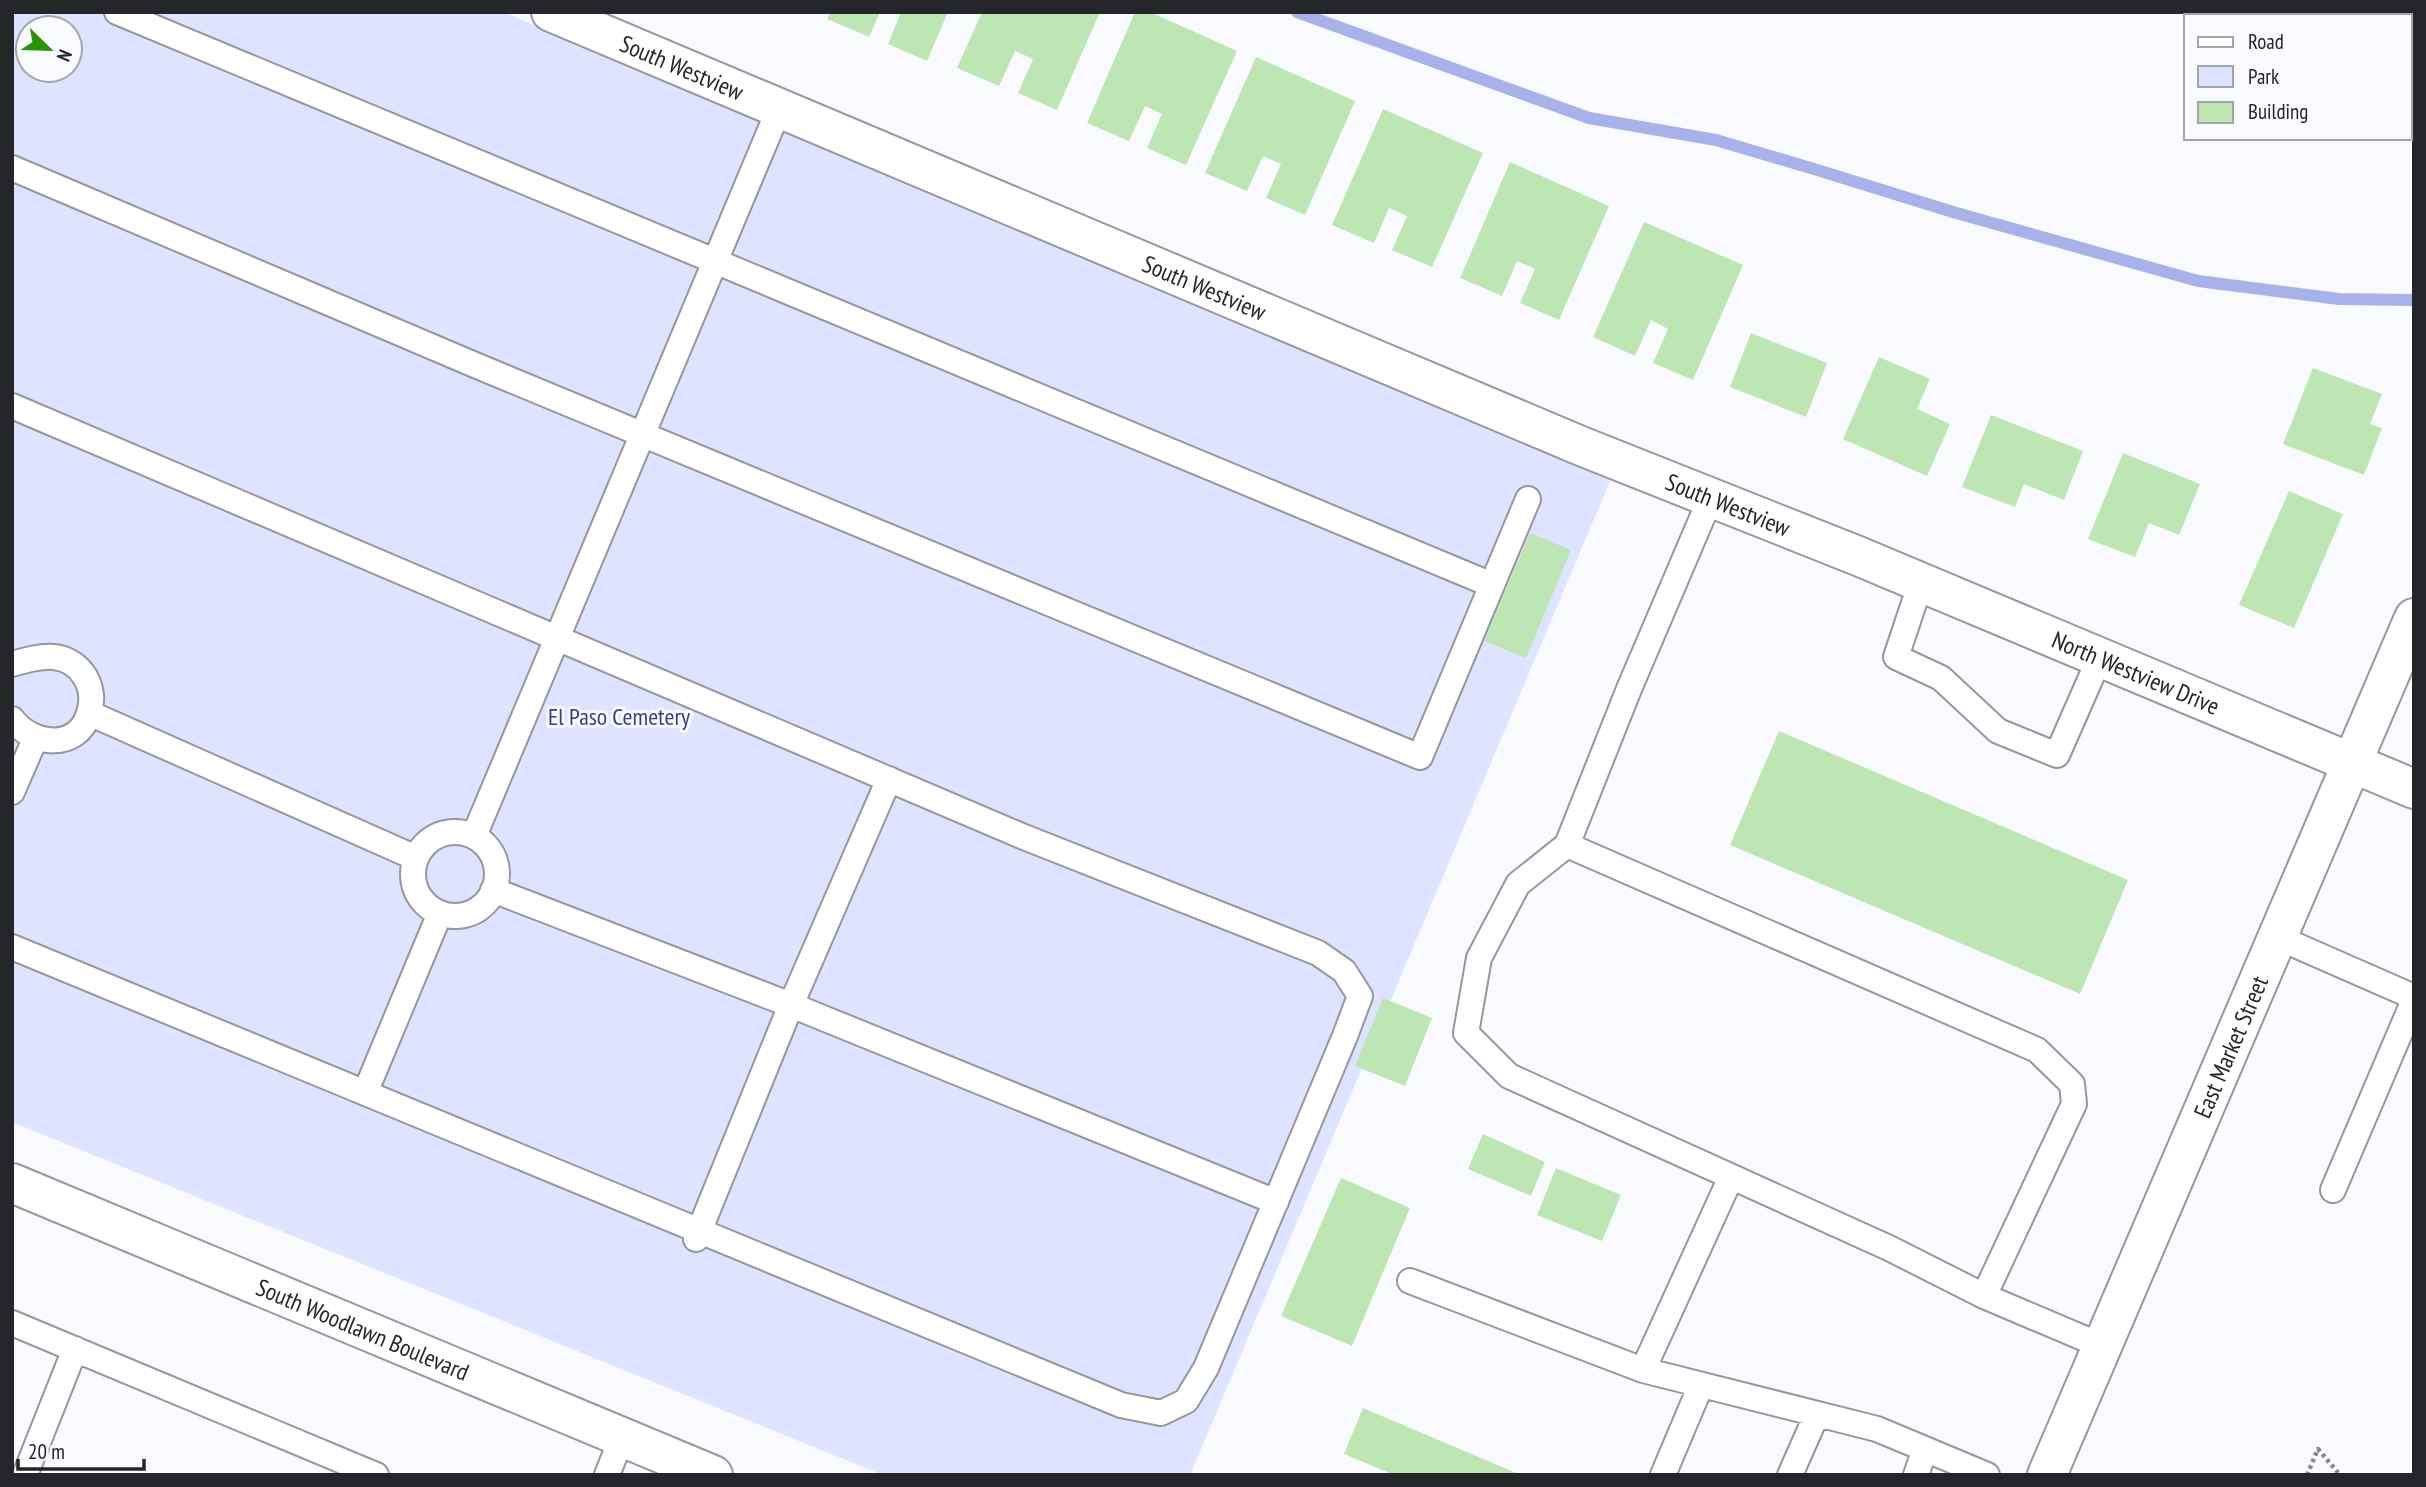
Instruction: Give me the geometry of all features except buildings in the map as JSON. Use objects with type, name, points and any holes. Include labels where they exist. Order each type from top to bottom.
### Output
[{"type":"street","name":"South Westview","points":[[551,12],[1553,434],[1858,556]]},
{"type":"street","name":"North Westview Drive","points":[[1858,556],[2414,789]]},
{"type":"street","name":"East Market Street","points":[[2047,1475],[2414,618]]},
{"type":"street","name":"South Woodlawn Boulevard","points":[[12,1183],[622,1437],[696,1471]]},
{"type":"lane","points":[[117,12],[1492,585]]},
{"type":"lane","points":[[474,836],[779,108]]},
{"type":"lane","points":[[12,168],[643,435],[1420,757],[1528,499]]},
{"type":"lane","points":[[12,405],[1024,837],[1318,953],[1344,971],[1360,996],[1206,1368],[1186,1401],[1161,1413],[1121,1405],[697,1235],[365,1093],[12,947]]},
{"type":"lane","points":[[1711,498],[1629,689],[1567,845],[1518,884],[1479,958],[1466,1033],[1509,1076],[1889,1248],[1984,1296],[2102,1346]]},
{"type":"lane","points":[[1921,582],[1896,657],[1941,678],[1998,731],[2057,755],[2100,657]]},
{"type":"lane","points":[[12,664],[43,657],[56,657],[69,662],[80,670],[88,681],[92,695],[89,713],[75,733],[63,739],[35,739],[23,732],[12,719]]},
{"type":"lane","points":[[89,713],[416,858]]},
{"type":"lane","points":[[12,792],[35,739]]},
{"type":"lane","points":[[697,1235],[791,1005],[889,779]]},
{"type":"lane","points":[[447,832],[474,836],[486,845],[494,857],[497,870],[490,897],[480,908],[468,914],[454,916],[428,907],[419,897],[414,884],[413,870],[423,845],[447,832]]},
{"type":"lane","points":[[1567,845],[2037,1050],[2072,1084],[2074,1104],[1984,1296]]},
{"type":"lane","points":[[493,890],[791,1005],[1276,1202]]},
{"type":"lane","points":[[365,1093],[440,913]]},
{"type":"lane","points":[[2277,937],[2414,998],[2333,1190]]},
{"type":"lane","points":[[1643,1370],[1731,1177]]},
{"type":"lane","points":[[1410,1281],[1643,1370],[1877,1429],[1987,1475]]},
{"type":"lane","points":[[12,1323],[376,1475]]},
{"type":"lane","points":[[25,1475],[75,1349]]},
{"type":"lane","points":[[1662,1475],[1700,1385]]},
{"type":"lane","points":[[1790,1475],[1817,1413]]},
{"type":"lane","points":[[607,1475],[622,1437]]},
{"type":"lane","points":[[1916,1475],[1925,1449]]},
{"type":"path","points":[[2307,1475],[2318,1449],[2340,1475]]},
{"type":"green space","name":"El Paso Cemetery","points":[[12,12],[503,12],[1611,479],[1190,1475],[883,1475],[12,1122]]},
{"type":"waterway","points":[[1297,12],[1589,118],[1716,140],[1953,212],[2198,281],[2339,299],[2414,300]]}]
